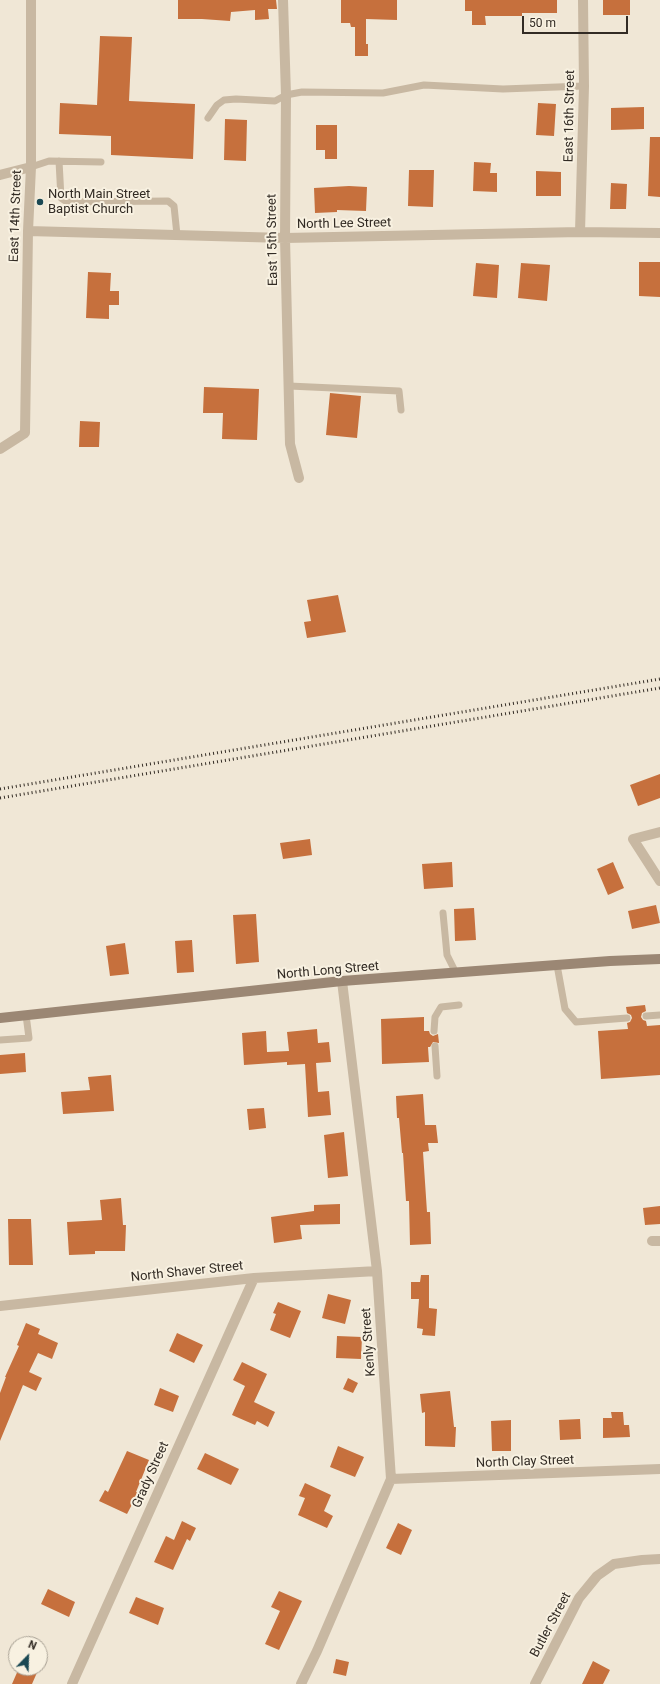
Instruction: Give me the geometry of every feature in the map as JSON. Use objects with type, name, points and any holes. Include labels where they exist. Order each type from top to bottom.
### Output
[{"type":"street","name":"East 14th Street","points":[[0,449],[25,433],[28,231],[31,167],[31,0]]},
{"type":"street","name":"East 15th Street","points":[[282,0],[286,95],[285,238],[290,444],[300,478]]},
{"type":"street","name":"East 16th Street","points":[[580,232],[584,86],[583,0]]},
{"type":"street","points":[[0,175],[31,167]]},
{"type":"street","name":"North Lee Street","points":[[28,231],[285,238],[580,232],[660,233]]},
{"type":"street","points":[[660,832],[633,839],[660,881]]},
{"type":"street","name":"North Long Street","points":[[0,1018],[342,982],[557,965],[660,960]]},
{"type":"street","name":"Kenly Street","points":[[301,1684],[318,1651],[391,1479],[377,1271],[342,982]]},
{"type":"street","name":"North Shaver Street","points":[[0,1306],[254,1278],[377,1271]]},
{"type":"street","name":"Grady Street","points":[[72,1684],[254,1278]]},
{"type":"street","name":"North Clay Street","points":[[391,1479],[660,1469]]},
{"type":"street","name":"Butler Street","points":[[535,1684],[579,1598],[597,1576],[614,1564],[660,1559]]},
{"type":"lane","points":[[208,118],[217,105],[224,100],[236,99],[275,101],[286,95],[302,92],[383,93],[424,85],[503,89],[584,86]]},
{"type":"lane","points":[[31,167],[49,161],[102,162]]},
{"type":"lane","points":[[59,161],[61,198],[66,202],[168,201],[174,206],[177,235]]},
{"type":"lane","points":[[289,386],[399,391],[401,410]]},
{"type":"lane","points":[[443,913],[448,955],[456,973]]},
{"type":"lane","points":[[557,965],[565,1009],[576,1022],[627,1018]]},
{"type":"lane","points":[[434,1031],[435,1017],[441,1007],[459,1005]]},
{"type":"lane","points":[[0,1040],[29,1038],[26,1015]]},
{"type":"lane","points":[[646,1016],[660,1015]]},
{"type":"lane","points":[[435,1046],[438,1076]]},
{"type":"building","points":[[178,0],[276,0],[277,9],[268,9],[269,19],[255,20],[255,10],[231,12],[230,21],[178,19]]},
{"type":"building","points":[[341,0],[397,0],[397,20],[366,19],[366,44],[368,44],[368,56],[355,56],[355,27],[351,27],[350,23],[341,23]]},
{"type":"building","points":[[465,0],[557,0],[557,13],[522,13],[522,16],[485,16],[486,25],[472,25],[472,11],[465,11]]},
{"type":"building","points":[[603,0],[630,0],[630,15],[603,15]]},
{"type":"building","points":[[100,36],[132,37],[129,101],[195,104],[193,159],[111,155],[111,136],[59,134],[60,103],[97,105]]},
{"type":"building","points":[[538,103],[556,104],[554,136],[536,135]]},
{"type":"building","points":[[644,107],[644,129],[611,130],[611,108]]},
{"type":"building","points":[[225,119],[247,120],[246,161],[224,160]]},
{"type":"building","points":[[316,125],[337,125],[337,159],[325,159],[325,150],[316,150]]},
{"type":"building","points":[[650,137],[660,137],[660,197],[648,196]]},
{"type":"building","points":[[474,162],[491,163],[490,173],[497,173],[497,192],[473,191]]},
{"type":"building","points":[[409,170],[434,170],[433,207],[408,206]]},
{"type":"building","points":[[536,171],[561,172],[561,196],[536,196]]},
{"type":"building","points":[[611,183],[627,184],[626,209],[610,209]]},
{"type":"building","points":[[349,186],[367,187],[366,211],[337,210],[337,212],[315,213],[314,188]]},
{"type":"building","points":[[639,262],[660,262],[660,297],[639,296]]},
{"type":"building","points":[[476,263],[499,265],[497,298],[473,296]]},
{"type":"building","points":[[521,263],[550,265],[547,301],[518,298]]},
{"type":"building","points":[[88,272],[111,273],[110,291],[119,291],[119,305],[109,305],[109,319],[86,318]]},
{"type":"building","points":[[204,387],[259,389],[257,440],[222,439],[223,413],[203,413]]},
{"type":"building","points":[[330,393],[361,396],[357,438],[326,435]]},
{"type":"building","points":[[80,421],[100,422],[99,447],[79,447]]},
{"type":"building","points":[[338,595],[346,632],[307,638],[304,622],[311,621],[307,600]]},
{"type":"building","points":[[660,774],[660,798],[638,806],[630,785]]},
{"type":"building","points":[[310,839],[312,855],[283,859],[280,843]]},
{"type":"building","points":[[452,862],[453,887],[424,889],[422,864]]},
{"type":"building","points":[[613,862],[624,888],[608,895],[597,869]]},
{"type":"building","points":[[656,905],[660,923],[632,929],[628,911]]},
{"type":"building","points":[[474,908],[476,940],[455,941],[454,909]]},
{"type":"building","points":[[256,914],[259,962],[236,964],[233,915]]},
{"type":"building","points":[[192,940],[194,972],[177,973],[175,941]]},
{"type":"building","points":[[125,943],[129,974],[110,976],[106,946]]},
{"type":"building","points":[[645,1005],[646,1011],[642,1013],[641,1017],[646,1021],[647,1026],[660,1025],[660,1075],[601,1079],[598,1031],[628,1029],[627,1023],[630,1022],[632,1018],[631,1015],[627,1013],[626,1007]]},
{"type":"building","points":[[424,1017],[424,1031],[429,1031],[433,1036],[438,1034],[439,1043],[433,1042],[430,1047],[428,1047],[429,1062],[382,1064],[381,1019]]},
{"type":"building","points":[[317,1029],[318,1043],[329,1042],[331,1062],[316,1063],[318,1092],[329,1091],[331,1115],[308,1117],[305,1064],[287,1065],[287,1062],[244,1065],[242,1033],[266,1031],[267,1052],[289,1051],[287,1032]]},
{"type":"building","points":[[25,1053],[26,1072],[0,1074],[0,1055]]},
{"type":"building","points":[[111,1075],[114,1111],[63,1114],[61,1092],[90,1090],[88,1077]]},
{"type":"building","points":[[423,1094],[425,1125],[436,1125],[438,1143],[428,1143],[429,1151],[423,1152],[427,1212],[430,1212],[431,1244],[410,1245],[409,1201],[406,1201],[403,1153],[399,1118],[397,1118],[396,1096]]},
{"type":"building","points":[[264,1108],[266,1128],[249,1130],[247,1109]]},
{"type":"building","points":[[344,1132],[348,1176],[328,1178],[324,1135]]},
{"type":"building","points":[[121,1198],[123,1225],[126,1225],[125,1251],[95,1251],[95,1254],[69,1255],[67,1222],[102,1220],[100,1200]]},
{"type":"building","points":[[340,1204],[340,1224],[300,1225],[302,1239],[274,1243],[271,1217],[314,1211],[314,1205]]},
{"type":"building","points":[[660,1206],[660,1224],[645,1225],[643,1208]]},
{"type":"building","points":[[8,1219],[31,1219],[33,1265],[9,1265]]},
{"type":"building","points":[[421,1275],[429,1275],[429,1308],[437,1309],[435,1336],[422,1335],[423,1329],[417,1328],[419,1299],[411,1299],[411,1282],[420,1282]]},
{"type":"building","points":[[328,1294],[351,1300],[345,1324],[322,1318]]},
{"type":"building","points":[[278,1302],[301,1311],[290,1338],[270,1330],[276,1314],[273,1313]]},
{"type":"building","points":[[26,1323],[40,1329],[38,1334],[58,1343],[52,1359],[38,1353],[29,1372],[42,1378],[36,1391],[23,1385],[0,1441],[0,1393],[5,1377],[19,1346],[17,1345]]},
{"type":"building","points":[[177,1333],[203,1345],[194,1363],[169,1351]]},
{"type":"building","points":[[337,1336],[362,1337],[361,1359],[336,1358]]},
{"type":"building","points":[[242,1362],[267,1374],[254,1402],[275,1412],[268,1427],[257,1421],[255,1425],[232,1415],[245,1386],[233,1380]]},
{"type":"building","points":[[348,1378],[358,1383],[353,1393],[343,1389]]},
{"type":"building","points":[[160,1388],[179,1396],[173,1412],[154,1405]]},
{"type":"building","points":[[450,1391],[454,1427],[456,1427],[455,1447],[425,1446],[425,1412],[422,1413],[420,1394]]},
{"type":"building","points":[[611,1412],[623,1412],[624,1425],[629,1425],[630,1437],[603,1438],[603,1418],[612,1418]]},
{"type":"building","points":[[580,1419],[581,1439],[560,1440],[559,1420]]},
{"type":"building","points":[[511,1420],[511,1451],[492,1451],[491,1421]]},
{"type":"building","points":[[338,1446],[364,1457],[355,1477],[330,1467]]},
{"type":"building","points":[[127,1451],[149,1460],[136,1492],[138,1493],[127,1514],[99,1501],[105,1490],[108,1492]]},
{"type":"building","points":[[205,1453],[239,1469],[231,1485],[197,1469]]},
{"type":"building","points":[[305,1483],[331,1495],[324,1511],[333,1516],[327,1528],[298,1515],[305,1498],[299,1496]]},
{"type":"building","points":[[182,1521],[196,1528],[190,1541],[187,1539],[173,1570],[154,1562],[166,1536],[174,1540]]},
{"type":"building","points":[[398,1523],[412,1530],[401,1555],[386,1548]]},
{"type":"building","points":[[48,1589],[75,1602],[69,1617],[41,1604]]},
{"type":"building","points":[[279,1591],[302,1601],[279,1650],[265,1644],[280,1611],[271,1607]]},
{"type":"building","points":[[136,1597],[164,1608],[158,1625],[129,1613]]},
{"type":"building","points":[[336,1659],[349,1662],[346,1676],[333,1673]]},
{"type":"building","points":[[593,1661],[610,1670],[603,1684],[582,1684]]},
{"type":"building","points":[[16,1676],[36,1676],[32,1684],[12,1684]]},
{"type":"railway","points":[[0,789],[660,679]]},
{"type":"railway","points":[[0,798],[660,688]]},
{"type":"place","name":"North Main Street Baptist Church","points":[[40,202]]}]
